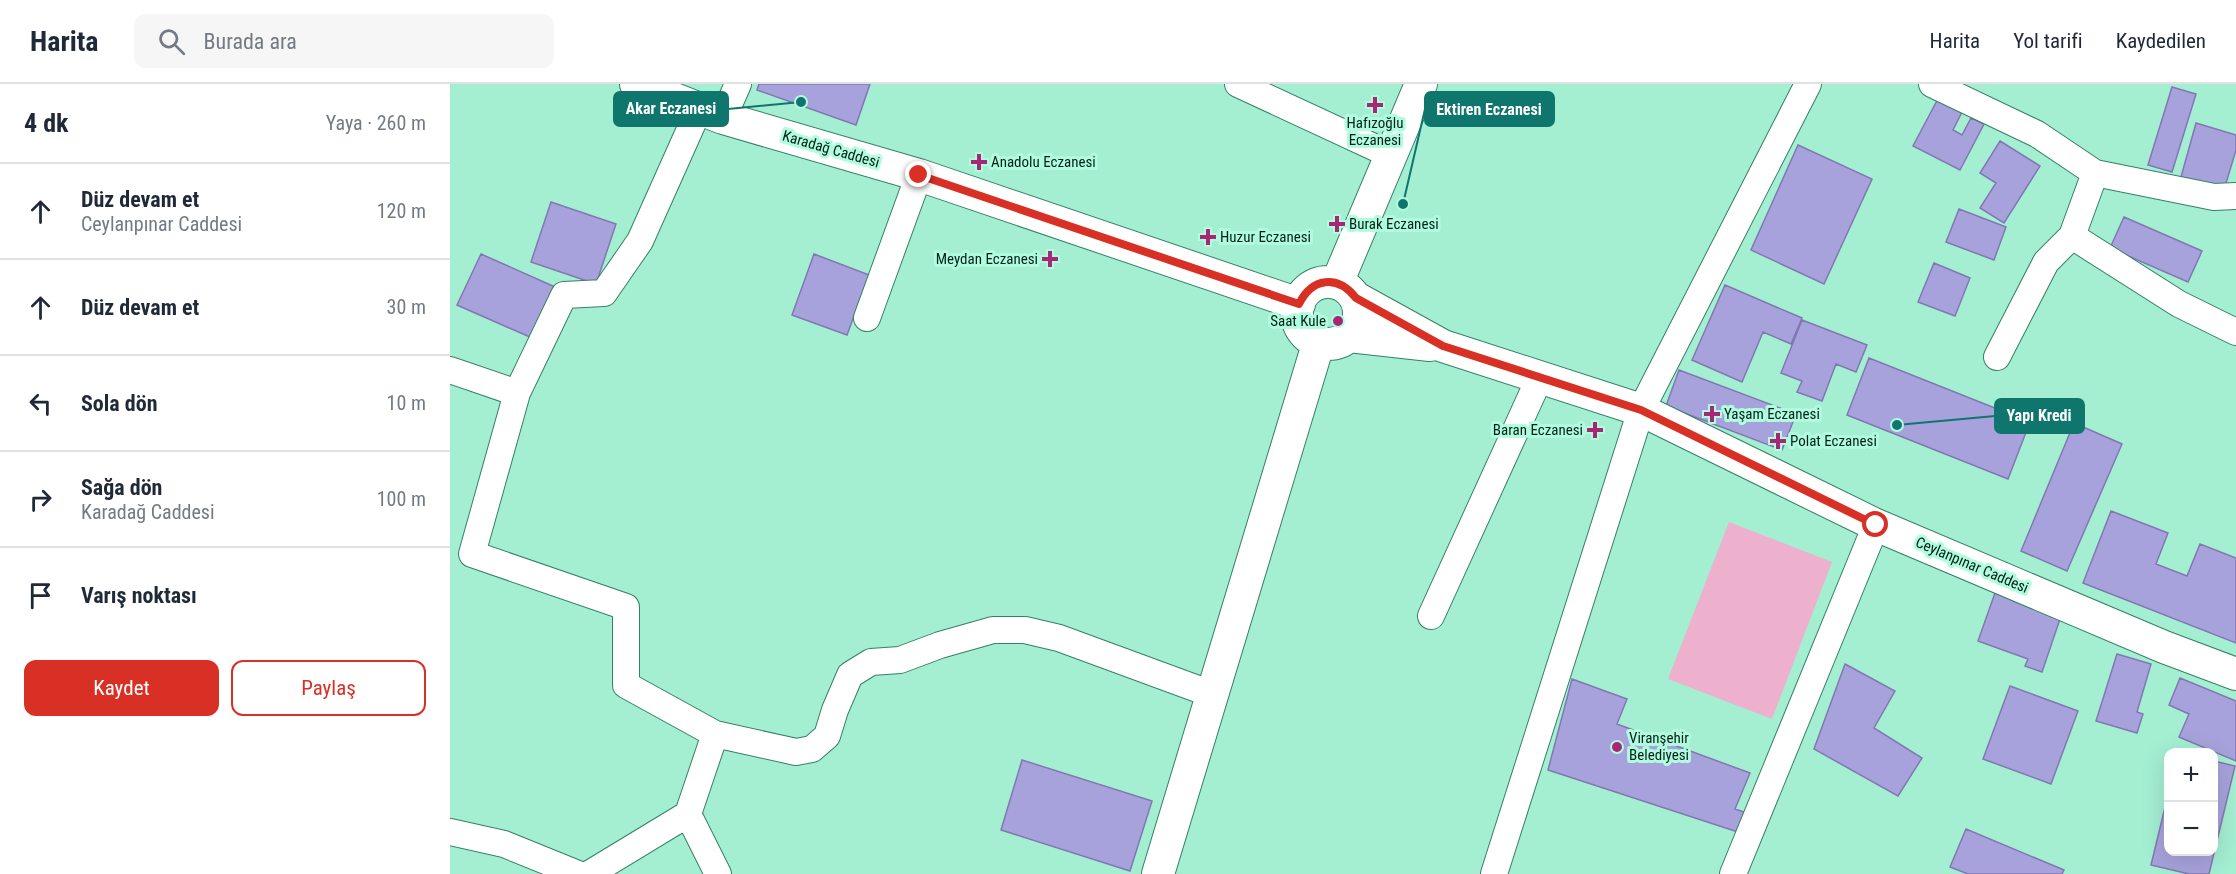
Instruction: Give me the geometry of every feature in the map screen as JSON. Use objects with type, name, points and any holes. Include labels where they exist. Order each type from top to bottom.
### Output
[{"type":"street","name":"Karadağ Caddesi","points":[[636,84],[711,113],[919,175],[1299,304]]},
{"type":"street","points":[[738,84],[711,113],[639,241],[604,293],[564,295],[517,393],[461,550],[626,607],[626,685],[715,735],[796,752],[812,749],[827,736],[850,675],[871,662],[900,660],[940,645],[993,630],[1025,630],[1059,638],[1214,695]]},
{"type":"street","points":[[1238,84],[1391,155]]},
{"type":"street","points":[[1346,291],[1391,155],[1422,84]]},
{"type":"street","points":[[1494,874],[1641,410],[1808,84]]},
{"type":"street","points":[[1932,84],[2037,134],[2095,173],[2214,197],[2236,196]]},
{"type":"street","points":[[1997,357],[2046,262],[2072,236],[2095,173]]},
{"type":"street","points":[[867,318],[919,175]]},
{"type":"street","points":[[2072,236],[2179,304],[2236,332]]},
{"type":"street","points":[[1318,283],[1346,291],[1443,346],[1310,338],[1299,323],[1299,304],[1310,288],[1318,283]]},
{"type":"street","points":[[1158,874],[1214,695],[1334,339],[1359,318],[1359,308],[1346,291]]},
{"type":"street","name":"Ceylanpınar Caddesi","points":[[1443,346],[1641,410],[1876,525],[2236,674]]},
{"type":"street","points":[[450,370],[517,393]]},
{"type":"street","points":[[1431,616],[1540,377]]},
{"type":"street","points":[[1733,874],[1876,525]]},
{"type":"street","points":[[589,874],[688,814],[715,735]]},
{"type":"street","points":[[688,814],[718,874]]},
{"type":"street","points":[[450,832],[504,844],[578,874]]},
{"type":"shaded area","points":[[1729,522],[1832,562],[1772,719],[1668,679]]},
{"type":"building","points":[[759,84],[870,84],[856,125],[757,90]]},
{"type":"building","points":[[2172,87],[2196,94],[2172,172],[2148,165]]},
{"type":"building","points":[[1940,95],[1964,108],[1953,130],[1962,135],[1971,118],[1984,124],[1960,170],[1913,146]]},
{"type":"building","points":[[2196,123],[2236,135],[2236,150],[2224,190],[2181,177]]},
{"type":"building","points":[[2000,141],[2040,166],[2004,223],[1980,208],[1996,183],[1980,173]]},
{"type":"building","points":[[1798,145],[1872,179],[1824,284],[1751,250]]},
{"type":"building","points":[[551,202],[616,224],[596,284],[531,262]]},
{"type":"building","points":[[1959,209],[2006,227],[1994,260],[1946,242]]},
{"type":"building","points":[[2124,217],[2202,251],[2188,282],[2110,248]]},
{"type":"building","points":[[481,254],[555,287],[532,338],[457,305]]},
{"type":"building","points":[[814,254],[869,275],[847,335],[792,315]]},
{"type":"building","points":[[1934,263],[1970,278],[1955,316],[1918,302]]},
{"type":"building","points":[[1725,285],[1802,318],[1791,344],[1763,332],[1742,382],[1692,360]]},
{"type":"building","points":[[1802,320],[1867,345],[1856,372],[1836,364],[1822,401],[1797,392],[1802,381],[1781,373]]},
{"type":"building","points":[[1869,358],[2030,422],[2008,479],[1847,415]]},
{"type":"building","points":[[1679,370],[1796,414],[1782,450],[1666,406]]},
{"type":"building","points":[[2074,423],[2122,444],[2067,571],[2021,551]]},
{"type":"building","points":[[2111,511],[2168,533],[2156,564],[2187,576],[2200,544],[2236,558],[2236,643],[2083,583]]},
{"type":"building","points":[[1995,593],[2061,616],[2042,672],[2025,666],[2028,659],[1978,641]]},
{"type":"building","points":[[2117,654],[2151,664],[2137,712],[2143,714],[2137,733],[2096,721]]},
{"type":"building","points":[[1845,664],[1895,691],[1874,728],[1922,758],[1898,796],[1814,749]]},
{"type":"building","points":[[2180,678],[2236,701],[2236,761],[2218,753],[2218,748],[2205,748],[2179,737],[2189,714],[2169,705]]},
{"type":"building","name":"Viranşehir Belediyesi","points":[[1572,679],[1627,699],[1617,724],[1750,773],[1735,809],[1744,812],[1738,832],[1548,770]]},
{"type":"building","points":[[2010,686],[2078,711],[2051,784],[1983,759]]},
{"type":"building","points":[[1022,760],[1152,801],[1130,871],[1001,830]]},
{"type":"building","points":[[2218,762],[2235,766],[2218,837]]},
{"type":"building","points":[[2164,811],[2164,856],[2213,856],[2209,874],[2189,874],[2151,865]]},
{"type":"building","points":[[1966,829],[2064,870],[2062,874],[1968,874],[1950,867]]},
{"type":"place","name":"Akar Eczanesi","points":[[801,102]]},
{"type":"place","name":"Hafızoğlu Eczanesi","points":[[1375,105]]},
{"type":"place","name":"Anadolu Eczanesi","points":[[979,162]]},
{"type":"place","name":"Ektiren Eczanesi","points":[[1403,204]]},
{"type":"place","name":"Burak Eczanesi","points":[[1337,224]]},
{"type":"place","name":"Huzur Eczanesi","points":[[1208,237]]},
{"type":"place","name":"Meydan Eczanesi","points":[[1050,259]]},
{"type":"place","name":"Saat Kule","points":[[1338,321]]},
{"type":"place","name":"Yaşam Eczanesi","points":[[1712,414]]},
{"type":"place","name":"Yapı Kredi","points":[[1897,425]]},
{"type":"place","name":"Baran Eczanesi","points":[[1595,430]]},
{"type":"place","name":"Polat Eczanesi","points":[[1778,441]]},
{"type":"place","name":"Viranşehir Belediyesi","points":[[1617,747]]},
{"type":"route","points":[[919,175],[1299,304],[1303,295],[1318,283],[1337,283],[1344,286],[1356,298],[1443,346],[1641,410],[1876,525]]}]
